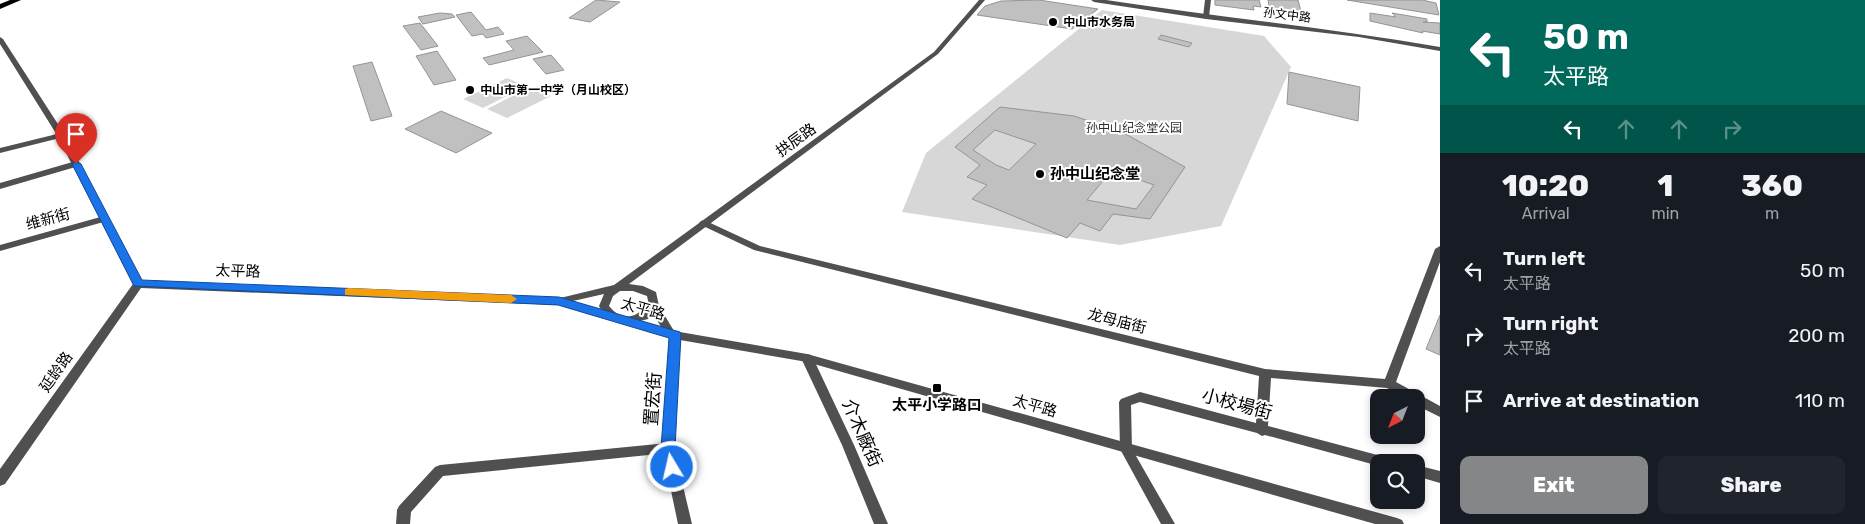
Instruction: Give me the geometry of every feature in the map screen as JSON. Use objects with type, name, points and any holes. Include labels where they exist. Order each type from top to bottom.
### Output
[{"type":"main road","points":[[0,7],[17,0]]},
{"type":"street","name":"拱辰路","points":[[615,290],[936,53],[982,0]]},
{"type":"street","points":[[1206,17],[1208,0]]},
{"type":"street","name":"孙文中路","points":[[1097,1],[1359,36],[1440,50]]},
{"type":"street","points":[[0,39],[61,135],[138,284]]},
{"type":"street","points":[[0,150],[61,135]]},
{"type":"street","points":[[0,186],[76,164]]},
{"type":"street","name":"维新街","points":[[0,248],[104,220]]},
{"type":"street","name":"龙母庙街","points":[[704,223],[757,248],[1265,373],[1389,384]]},
{"type":"street","points":[[1398,389],[1389,384],[1440,249]]},
{"type":"street","points":[[640,287],[638,280],[644,268]]},
{"type":"street","name":"太平路","points":[[138,284],[559,301],[673,334],[807,358],[1397,524]]},
{"type":"street","name":"延龄路","points":[[0,480],[138,284]]},
{"type":"street","points":[[559,301],[623,287],[640,287],[652,294],[654,306],[673,334]]},
{"type":"street","points":[[611,316],[604,306],[609,294],[615,290]]},
{"type":"street","points":[[628,320],[644,316],[654,306]]},
{"type":"street","name":"置宏街","points":[[673,334],[668,448],[685,524]]},
{"type":"street","name":"介木廠街","points":[[807,358],[848,445],[881,524]]},
{"type":"street","points":[[1262,431],[1265,373]]},
{"type":"street","name":"小校場街","points":[[1126,449],[1125,402],[1140,397],[1370,458]]},
{"type":"street","points":[[1425,404],[1440,412]]},
{"type":"street","points":[[403,524],[404,510],[440,471],[668,448]]},
{"type":"street","points":[[1126,449],[1168,524]]},
{"type":"street","points":[[1425,472],[1440,476]]},
{"type":"green space","name":"孙中山纪念堂公园","points":[[1102,10],[1264,36],[1291,67],[1221,226],[1120,245],[902,212],[926,153]]},
{"type":"green space","points":[[507,78],[526,86],[483,108],[463,99]]},
{"type":"green space","points":[[530,87],[551,96],[507,118],[487,109]]},
{"type":"building","points":[[596,0],[620,2],[590,22],[569,18]]},
{"type":"building","name":"中山市水务局","points":[[1039,0],[1098,9],[1072,29],[977,15],[985,6],[1001,1]]},
{"type":"building","points":[[1215,0],[1259,0],[1261,7],[1253,6],[1254,10],[1215,5]]},
{"type":"building","points":[[1268,0],[1298,0],[1302,15],[1270,11]]},
{"type":"building","points":[[1347,0],[1422,0],[1436,3],[1439,15]]},
{"type":"building","points":[[471,12],[486,30],[498,27],[504,34],[486,38],[483,34],[472,36],[456,15]]},
{"type":"building","points":[[440,13],[452,14],[455,17],[423,24],[418,17]]},
{"type":"building","points":[[1370,13],[1396,17],[1392,13],[1427,19],[1427,22],[1423,22],[1440,23],[1440,34],[1422,31],[1423,33],[1370,21]]},
{"type":"building","points":[[420,23],[438,46],[421,50],[403,26]]},
{"type":"building","points":[[1161,35],[1192,43],[1189,47],[1158,39]]},
{"type":"building","points":[[527,36],[543,52],[489,65],[483,58],[514,50],[506,41]]},
{"type":"building","points":[[437,51],[456,80],[434,85],[416,56]]},
{"type":"building","points":[[551,55],[564,70],[546,74],[533,59]]},
{"type":"building","points":[[372,62],[392,116],[371,121],[353,66]]},
{"type":"building","points":[[1289,72],[1360,87],[1358,121],[1287,104]]},
{"type":"building","name":"孙中山纪念堂","points":[[1000,107],[1074,116],[1122,132],[1185,167],[1150,219],[1113,214],[1100,231],[1080,223],[1067,238],[972,199],[987,185],[967,177],[980,165],[955,147]],"holes":[[[995,130],[1036,144],[1009,170],[996,165],[973,150]],[[1112,170],[1154,185],[1136,209],[1087,200]]]},
{"type":"building","points":[[441,111],[492,133],[456,153],[405,129]]},
{"type":"building","points":[[1440,315],[1440,355],[1426,349]]},
{"type":"slow traffic","points":[[349,292],[511,299]]},
{"type":"place","name":"中山市水务局","points":[[1053,22]]},
{"type":"place","name":"中山市第一中学（月山校区）","points":[[470,90]]},
{"type":"place","name":"孙中山纪念堂","points":[[1040,174]]},
{"type":"place","name":"太平小学路口","points":[[937,388]]},
{"type":"route","points":[[76,164],[138,284],[559,301],[675,335],[668,448],[672,467]]}]
